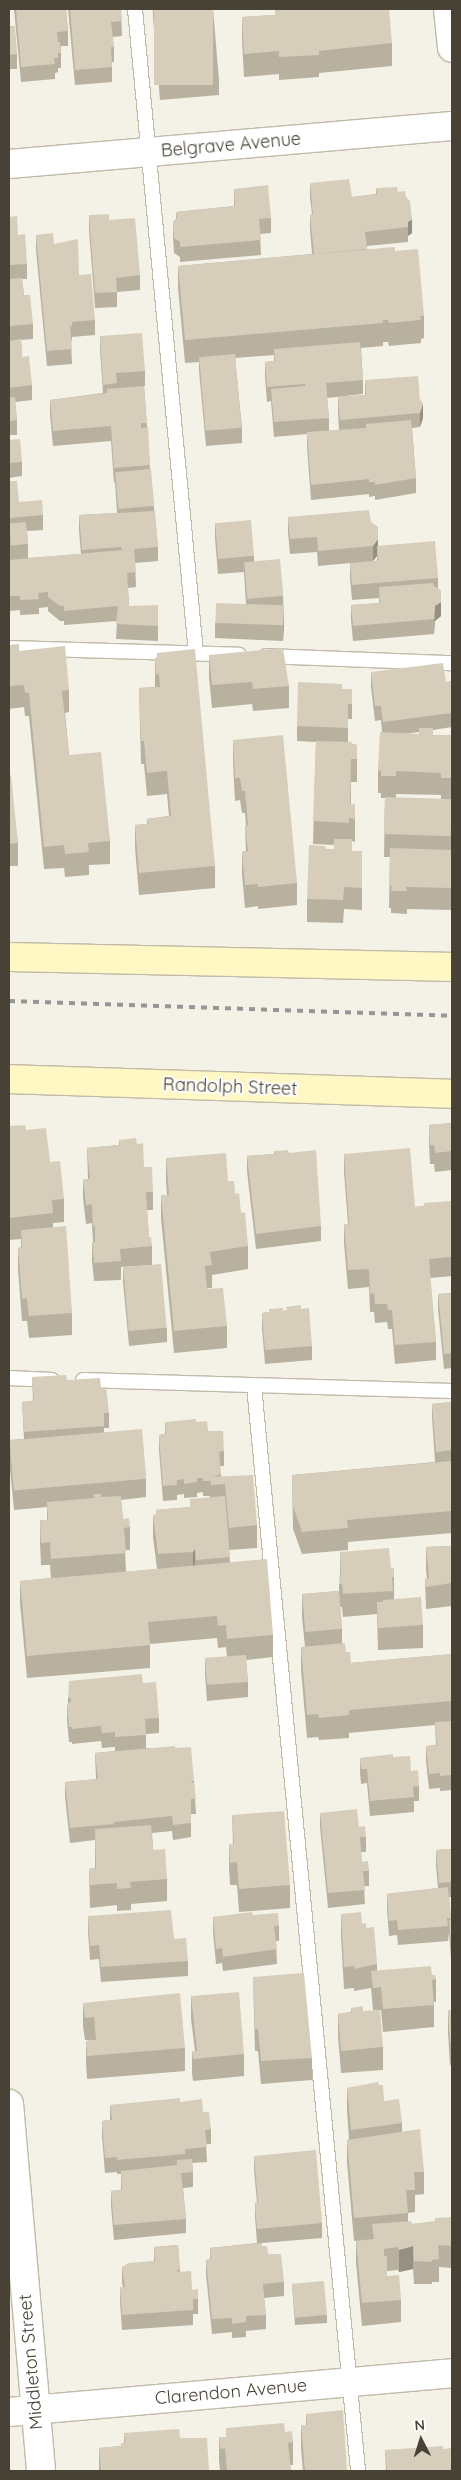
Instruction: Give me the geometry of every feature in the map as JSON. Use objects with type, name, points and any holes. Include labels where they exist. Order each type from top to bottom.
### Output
[{"type":"street","points":[[448,9],[452,48]]},
{"type":"street","name":"Belgrave Avenue","points":[[9,164],[452,126]]},
{"type":"street","points":[[9,957],[452,967]]},
{"type":"street","name":"Randolph Street","points":[[9,1079],[452,1094]]},
{"type":"street","name":"Middleton Street","points":[[9,2104],[22,2411],[41,2471]]},
{"type":"street","name":"Clarendon Avenue","points":[[22,2411],[452,2373]]},
{"type":"lane","points":[[136,9],[196,653]]},
{"type":"lane","points":[[9,648],[452,663]]},
{"type":"lane","points":[[9,1378],[452,1391]]},
{"type":"lane","points":[[254,1386],[358,2471]]},
{"type":"building","points":[[16,9],[66,9],[68,31],[57,32],[61,53],[58,53],[58,58],[54,58],[55,64],[21,67]]},
{"type":"building","points":[[70,9],[121,9],[122,21],[111,22],[114,47],[111,47],[112,67],[75,70]]},
{"type":"building","points":[[154,9],[213,9],[213,85],[154,85]]},
{"type":"building","points":[[275,9],[389,9],[392,43],[319,51],[319,55],[279,57],[279,51],[244,54],[242,17],[275,15]]},
{"type":"building","points":[[9,26],[15,26],[17,54],[9,55]]},
{"type":"building","points":[[349,179],[352,197],[377,194],[376,188],[397,187],[398,192],[405,191],[406,197],[410,201],[412,219],[408,222],[408,227],[365,232],[367,249],[314,254],[310,215],[313,214],[310,183]]},
{"type":"building","points":[[268,185],[271,218],[259,219],[261,240],[180,247],[180,242],[174,238],[173,222],[177,218],[176,212],[235,206],[234,189]]},
{"type":"building","points":[[109,214],[109,220],[135,218],[140,275],[116,278],[117,292],[95,293],[89,215]]},
{"type":"building","points":[[17,216],[18,235],[25,234],[27,264],[9,265],[9,217]]},
{"type":"building","points":[[53,233],[54,244],[78,239],[79,275],[91,274],[95,320],[72,322],[72,326],[70,326],[72,349],[47,351],[36,235]]},
{"type":"building","points":[[395,247],[395,251],[418,249],[424,316],[420,316],[421,320],[389,323],[388,320],[383,320],[383,323],[185,340],[178,266]]},
{"type":"building","points":[[22,278],[24,295],[30,295],[33,324],[9,326],[9,279]]},
{"type":"building","points":[[142,333],[145,371],[116,373],[117,383],[103,385],[100,336]]},
{"type":"building","points":[[21,339],[22,357],[29,356],[32,385],[9,388],[9,341]]},
{"type":"building","points":[[360,342],[363,380],[326,383],[329,418],[274,422],[271,389],[305,386],[305,384],[267,387],[265,362],[275,361],[274,349]]},
{"type":"building","points":[[235,354],[241,428],[206,431],[199,357]]},
{"type":"building","points":[[418,376],[420,400],[423,403],[420,413],[340,420],[338,397],[366,395],[365,380]]},
{"type":"building","points":[[144,386],[147,423],[141,423],[141,428],[148,427],[150,465],[114,468],[111,426],[53,431],[50,400],[107,393],[107,389]]},
{"type":"building","points":[[15,397],[17,420],[9,421],[9,398]]},
{"type":"building","points":[[411,420],[416,478],[375,485],[375,482],[369,482],[369,479],[311,485],[307,432],[366,428],[366,424]]},
{"type":"building","points":[[20,439],[22,462],[9,463],[9,440]]},
{"type":"building","points":[[151,469],[154,506],[118,509],[115,472]]},
{"type":"building","points":[[9,481],[17,481],[19,502],[42,500],[43,515],[9,518]]},
{"type":"building","points":[[369,510],[371,522],[378,527],[378,539],[373,546],[318,551],[317,537],[290,539],[288,517]]},
{"type":"building","points":[[155,511],[158,547],[134,549],[136,572],[127,573],[129,606],[158,605],[158,626],[116,624],[118,606],[64,611],[64,606],[60,606],[48,597],[48,592],[38,593],[39,599],[20,600],[20,596],[10,596],[9,560],[122,550],[121,547],[82,550],[79,515]]},
{"type":"building","points":[[251,520],[254,556],[218,559],[215,523]]},
{"type":"building","points":[[26,522],[28,544],[11,545],[9,523]]},
{"type":"building","points":[[435,541],[438,578],[352,585],[350,563],[378,561],[377,546]]},
{"type":"building","points":[[280,559],[283,596],[247,599],[244,562]]},
{"type":"building","points":[[433,583],[434,586],[441,590],[441,602],[435,606],[434,619],[353,626],[351,605],[380,603],[379,587]]},
{"type":"building","points":[[216,603],[284,605],[283,625],[215,623]]},
{"type":"building","points":[[19,644],[19,651],[65,646],[69,690],[62,691],[69,755],[101,752],[110,841],[88,843],[89,852],[65,854],[64,845],[44,847],[29,693],[25,693],[24,685],[9,686],[9,645]]},
{"type":"building","points":[[283,648],[289,686],[253,689],[252,682],[212,685],[209,655]]},
{"type":"building","points":[[195,649],[215,866],[139,873],[135,825],[148,824],[147,819],[171,816],[167,771],[147,773],[144,741],[141,741],[139,688],[160,687],[159,674],[156,675],[155,658],[157,653]]},
{"type":"building","points":[[443,663],[446,682],[452,681],[452,713],[383,722],[381,706],[375,706],[371,672]]},
{"type":"building","points":[[298,682],[342,684],[342,689],[352,689],[352,704],[348,704],[348,728],[297,726]]},
{"type":"building","points":[[419,728],[433,728],[433,735],[452,735],[452,778],[441,778],[441,773],[396,771],[396,776],[381,776],[381,771],[378,770],[380,732],[419,734]]},
{"type":"building","points":[[283,735],[297,883],[258,887],[258,884],[245,885],[242,852],[248,851],[245,826],[248,825],[245,791],[242,791],[240,778],[235,778],[233,740]]},
{"type":"building","points":[[316,741],[352,742],[352,744],[357,745],[357,759],[351,759],[350,804],[355,804],[355,819],[349,818],[349,823],[313,821]]},
{"type":"building","points":[[9,775],[11,775],[18,843],[9,844]]},
{"type":"building","points":[[385,797],[452,799],[451,836],[384,834]]},
{"type":"building","points":[[334,839],[352,839],[352,851],[362,851],[362,888],[344,887],[343,900],[307,899],[309,845],[325,846],[326,849],[334,849]]},
{"type":"building","points":[[390,848],[452,850],[452,893],[451,888],[406,887],[407,891],[391,891],[392,886],[389,886]]},
{"type":"building","points":[[452,1123],[452,1151],[435,1153],[434,1145],[430,1145],[429,1125]]},
{"type":"building","points":[[25,1125],[26,1130],[46,1128],[50,1162],[60,1161],[64,1199],[52,1200],[53,1213],[9,1218],[9,1126]]},
{"type":"building","points":[[136,1138],[137,1144],[143,1143],[144,1167],[152,1167],[153,1192],[146,1192],[149,1237],[151,1237],[152,1246],[120,1249],[121,1261],[94,1263],[92,1242],[95,1242],[95,1226],[93,1226],[92,1204],[86,1205],[83,1179],[90,1179],[87,1148],[120,1145],[119,1140]]},
{"type":"building","points":[[410,1148],[415,1207],[424,1206],[424,1203],[452,1201],[452,1257],[429,1259],[436,1342],[395,1345],[392,1310],[388,1310],[387,1304],[375,1304],[374,1293],[370,1294],[369,1269],[348,1270],[344,1224],[349,1224],[344,1154]]},
{"type":"building","points":[[288,1150],[289,1153],[316,1150],[321,1226],[256,1234],[247,1156],[275,1154],[274,1151]]},
{"type":"building","points":[[226,1153],[228,1181],[234,1181],[235,1194],[239,1193],[241,1213],[245,1212],[248,1246],[210,1252],[212,1265],[205,1266],[207,1289],[223,1288],[227,1326],[174,1331],[161,1195],[169,1195],[166,1158]]},
{"type":"building","points":[[66,1226],[72,1313],[29,1316],[27,1298],[22,1299],[18,1248],[22,1247],[21,1230]]},
{"type":"building","points":[[161,1264],[167,1328],[129,1331],[123,1267]]},
{"type":"building","points":[[452,1293],[452,1353],[444,1354],[438,1294]]},
{"type":"building","points":[[301,1305],[301,1309],[309,1308],[312,1346],[265,1350],[262,1313],[269,1312],[269,1309],[283,1308],[283,1311],[287,1310],[286,1307]]},
{"type":"building","points":[[66,1375],[67,1380],[100,1378],[101,1388],[106,1387],[109,1413],[104,1413],[104,1426],[24,1432],[22,1402],[34,1401],[32,1377]]},
{"type":"building","points":[[452,1402],[452,1450],[436,1452],[432,1404]]},
{"type":"building","points":[[196,1419],[196,1422],[207,1421],[208,1431],[223,1431],[224,1451],[219,1452],[221,1474],[210,1477],[210,1481],[203,1481],[203,1478],[197,1478],[197,1482],[184,1484],[184,1479],[177,1480],[177,1485],[163,1486],[159,1435],[166,1434],[165,1422]]},
{"type":"building","points":[[142,1429],[146,1479],[14,1490],[10,1441]]},
{"type":"building","points":[[452,1461],[452,1511],[347,1520],[348,1528],[302,1532],[293,1506],[292,1475]]},
{"type":"building","points":[[253,1475],[257,1525],[229,1528],[225,1484],[211,1485],[210,1477]]},
{"type":"building","points":[[93,1494],[101,1494],[101,1497],[121,1496],[123,1519],[129,1518],[130,1527],[124,1528],[126,1553],[51,1559],[50,1542],[41,1543],[40,1520],[48,1520],[47,1502],[94,1498]]},
{"type":"building","points":[[225,1496],[230,1557],[196,1560],[195,1549],[193,1552],[158,1554],[153,1515],[156,1514],[156,1510],[190,1507],[190,1499]]},
{"type":"building","points":[[452,1546],[452,1583],[426,1587],[425,1579],[429,1578],[426,1547]]},
{"type":"building","points":[[389,1548],[391,1569],[394,1568],[394,1577],[392,1577],[393,1591],[343,1594],[342,1584],[339,1584],[339,1577],[341,1577],[340,1552]]},
{"type":"building","points":[[267,1559],[273,1635],[227,1639],[226,1625],[218,1626],[217,1616],[148,1622],[150,1645],[27,1656],[20,1581]]},
{"type":"building","points":[[339,1591],[342,1629],[305,1632],[302,1594]]},
{"type":"building","points":[[421,1597],[423,1625],[378,1628],[377,1602]]},
{"type":"building","points":[[345,1643],[346,1652],[350,1652],[351,1663],[452,1654],[452,1701],[349,1710],[349,1715],[319,1718],[318,1714],[307,1715],[301,1647]]},
{"type":"building","points":[[246,1655],[248,1682],[207,1685],[205,1658]]},
{"type":"building","points":[[142,1674],[143,1683],[156,1682],[159,1718],[145,1719],[146,1735],[115,1737],[115,1732],[102,1733],[101,1726],[72,1729],[72,1727],[69,1727],[67,1705],[71,1698],[68,1698],[69,1681]]},
{"type":"building","points":[[452,1721],[452,1775],[440,1776],[440,1773],[429,1774],[426,1746],[437,1745],[435,1722]]},
{"type":"building","points":[[175,1746],[175,1748],[191,1747],[194,1781],[190,1781],[194,1783],[196,1799],[191,1799],[191,1823],[173,1825],[172,1816],[70,1828],[65,1782],[98,1779],[95,1753]]},
{"type":"building","points":[[393,1754],[393,1757],[410,1756],[411,1771],[418,1770],[419,1786],[413,1787],[414,1797],[370,1801],[367,1769],[361,1769],[360,1758]]},
{"type":"building","points":[[357,1809],[359,1827],[365,1826],[366,1837],[360,1837],[362,1862],[368,1861],[369,1871],[363,1871],[365,1890],[328,1893],[320,1813]]},
{"type":"building","points":[[284,1811],[290,1885],[239,1889],[237,1862],[230,1863],[229,1844],[234,1844],[232,1815]]},
{"type":"building","points":[[151,1825],[153,1850],[165,1849],[167,1879],[130,1882],[131,1888],[117,1889],[117,1883],[90,1885],[89,1869],[96,1868],[95,1829]]},
{"type":"building","points":[[452,1849],[452,1882],[439,1883],[436,1850]]},
{"type":"building","points":[[448,1887],[451,1918],[447,1918],[448,1926],[398,1930],[397,1920],[389,1921],[387,1894]]},
{"type":"building","points":[[171,1910],[174,1939],[186,1938],[188,1961],[101,1967],[99,1945],[90,1946],[88,1916]]},
{"type":"building","points":[[252,1912],[253,1915],[278,1913],[279,1926],[274,1926],[277,1949],[223,1957],[222,1948],[216,1949],[213,1917]]},
{"type":"building","points":[[361,1912],[362,1924],[366,1923],[366,1928],[374,1927],[377,1964],[354,1969],[354,1966],[344,1967],[341,1914]]},
{"type":"building","points":[[452,1919],[452,1944],[451,1944],[449,1920]]},
{"type":"building","points":[[431,1966],[432,1975],[435,1975],[436,1979],[432,1980],[434,2005],[383,2009],[381,1987],[373,1988],[371,1971]]},
{"type":"building","points":[[304,1973],[312,2058],[261,2061],[258,2029],[255,2029],[253,1977]]},
{"type":"building","points":[[239,1992],[244,2054],[193,2059],[192,2051],[197,2051],[191,1996]]},
{"type":"building","points":[[180,1993],[185,2048],[87,2056],[86,2041],[96,2040],[94,2017],[85,2018],[83,2003]]},
{"type":"building","points":[[363,2006],[363,2011],[380,2010],[383,2047],[341,2051],[338,2014],[352,2012],[351,2008]]},
{"type":"building","points":[[448,2010],[452,2010],[452,2042],[450,2042]]},
{"type":"building","points":[[378,2082],[379,2085],[383,2085],[384,2101],[399,2099],[402,2123],[351,2130],[347,2088]]},
{"type":"building","points":[[180,2098],[180,2102],[202,2099],[203,2112],[209,2112],[211,2129],[205,2130],[207,2147],[185,2149],[185,2154],[117,2160],[117,2157],[105,2158],[102,2121],[112,2120],[110,2105]]},
{"type":"building","points":[[420,2129],[424,2172],[414,2172],[415,2190],[406,2190],[408,2213],[354,2218],[347,2140]]},
{"type":"building","points":[[316,2150],[322,2223],[257,2229],[255,2203],[258,2202],[254,2156]]},
{"type":"building","points":[[192,2159],[193,2172],[181,2173],[186,2219],[114,2225],[111,2191],[122,2190],[121,2171],[177,2165],[177,2160]]},
{"type":"building","points":[[452,2217],[452,2246],[438,2245],[439,2259],[432,2260],[432,2262],[414,2261],[413,2246],[399,2250],[398,2247],[384,2249],[384,2256],[387,2256],[387,2276],[399,2275],[401,2300],[362,2303],[356,2241],[374,2239],[372,2224],[411,2221],[412,2224],[435,2221],[435,2218]]},
{"type":"building","points":[[262,2243],[262,2246],[267,2246],[268,2254],[281,2254],[284,2282],[263,2284],[266,2315],[246,2316],[246,2322],[232,2324],[232,2318],[212,2319],[206,2260],[211,2259],[210,2248]]},
{"type":"building","points":[[178,2245],[180,2269],[177,2270],[178,2272],[191,2271],[192,2290],[198,2289],[198,2299],[193,2299],[193,2310],[122,2315],[120,2287],[125,2287],[122,2267],[129,2263],[155,2261],[154,2247]]},
{"type":"building","points":[[324,2281],[327,2315],[295,2318],[292,2284]]},
{"type":"building","points":[[343,2410],[347,2471],[305,2471],[301,2425],[307,2425],[306,2414]]},
{"type":"building","points":[[284,2423],[285,2432],[292,2431],[293,2442],[288,2443],[291,2471],[227,2471],[225,2448],[220,2449],[219,2437],[226,2437],[226,2428]]},
{"type":"building","points":[[179,2429],[180,2438],[207,2438],[209,2471],[101,2471],[99,2448],[121,2446],[121,2443],[125,2443],[124,2433]]},
{"type":"building","points":[[443,2446],[443,2449],[452,2448],[452,2471],[387,2471],[385,2450]]},
{"type":"railway","points":[[9,1001],[452,1016]]}]
